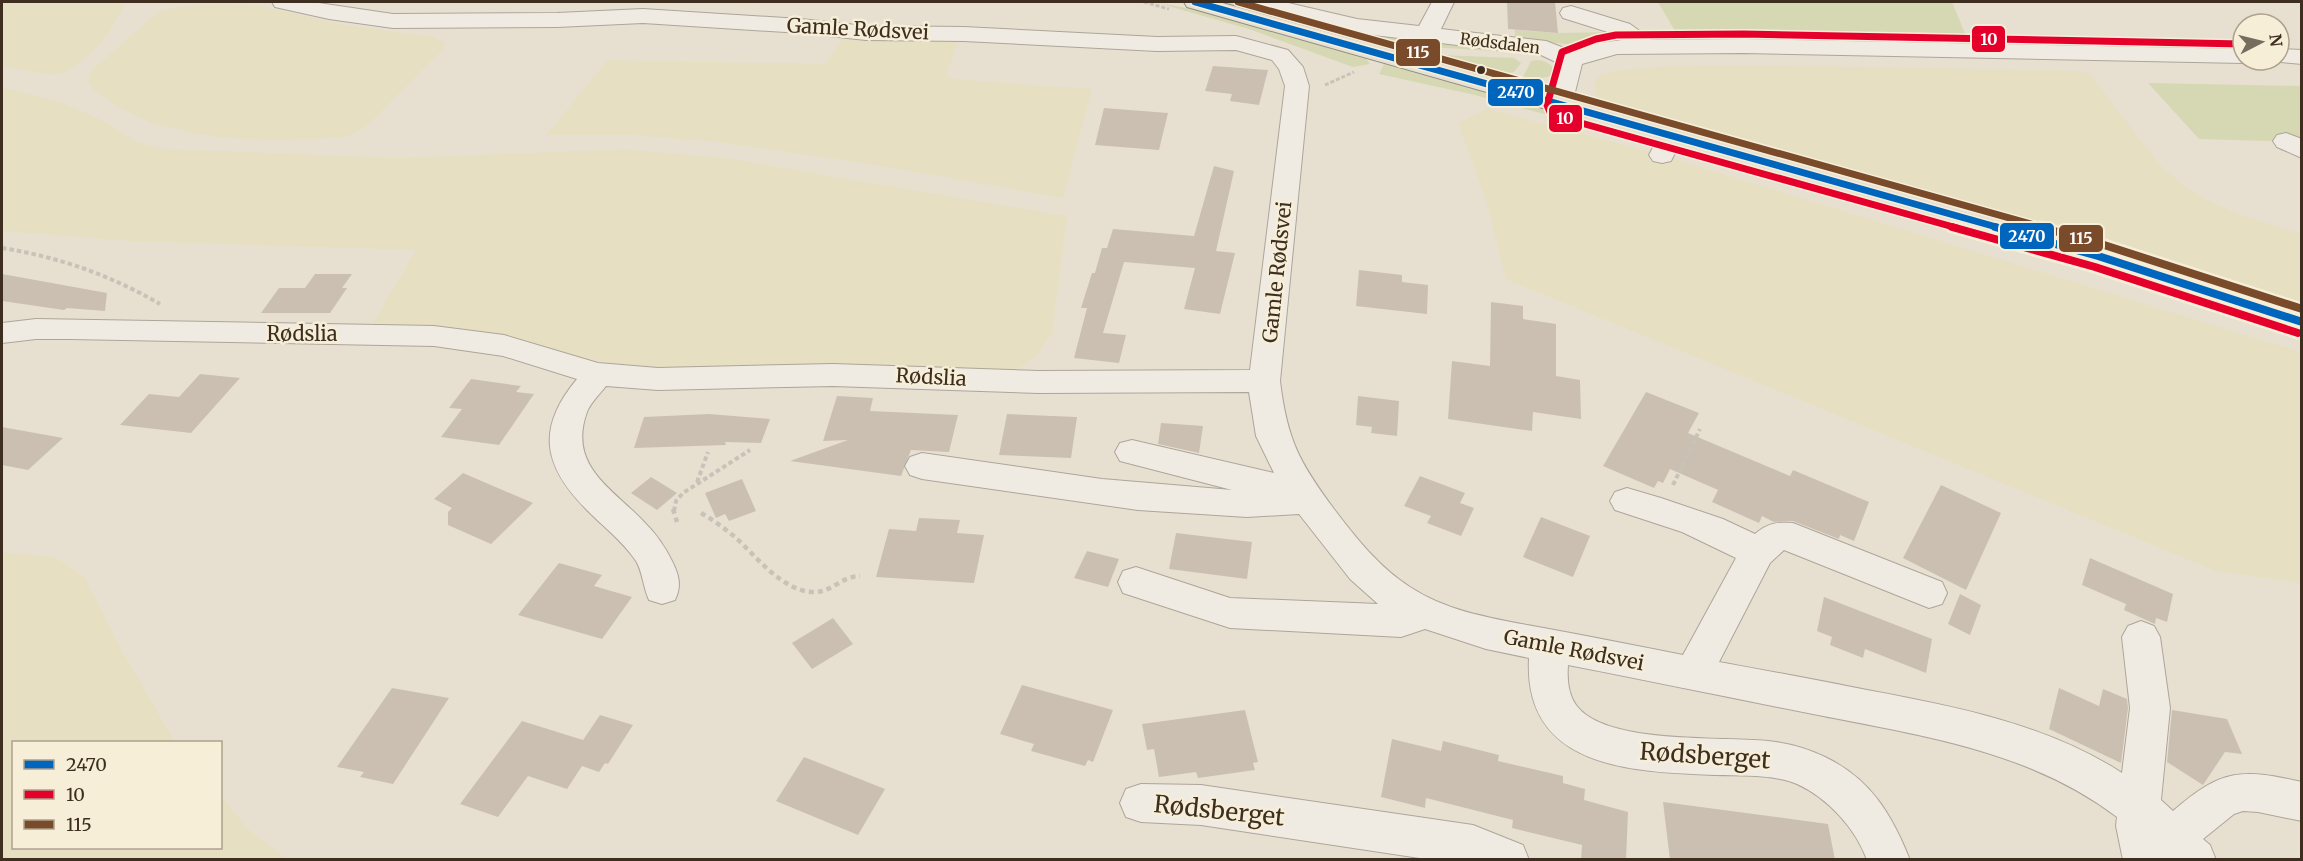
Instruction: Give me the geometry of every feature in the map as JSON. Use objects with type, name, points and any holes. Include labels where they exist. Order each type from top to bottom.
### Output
[{"type":"main road","points":[[1195,2],[1558,104],[1667,145],[2098,256],[2301,322]]},
{"type":"street","name":"Gamle Rødsvei","points":[[283,2],[329,12],[393,21],[557,20],[643,16],[801,26],[866,33],[964,34],[1157,44],[1236,43],[1267,50],[1287,60],[1295,76],[1296,97],[1264,381],[1267,412],[1273,436],[1302,492],[1365,571],[1395,597],[1421,611],[1450,623],[1486,633],[1932,720],[1993,735],[2085,774],[2125,797],[2140,810]]},
{"type":"street","name":"Rødsdalen","points":[[1258,2],[1357,26],[1546,48],[1571,60]]},
{"type":"street","points":[[1426,34],[1443,2]]},
{"type":"street","points":[[1571,14],[1622,29],[1645,46]]},
{"type":"street","points":[[1558,104],[1571,60],[1600,50],[1645,46],[2231,56]]},
{"type":"street","name":"Rødslia","points":[[2,333],[36,329],[434,336],[504,346],[598,374],[658,379],[833,375],[1040,382],[1264,381]]},
{"type":"street","points":[[598,374],[571,411],[565,437],[568,458],[582,482],[639,541],[653,559],[659,571],[662,589]]},
{"type":"street","points":[[1132,452],[1268,486],[1302,492]]},
{"type":"street","points":[[922,466],[1186,501],[1287,504],[1302,492]]},
{"type":"street","points":[[1627,501],[1725,534],[1757,553]]},
{"type":"street","points":[[1698,674],[1699,662],[1757,553],[1777,536],[1793,537],[1929,593]]},
{"type":"street","points":[[1136,582],[1230,613],[1401,621],[1412,618],[1421,611]]},
{"type":"street","points":[[2141,637],[2150,708],[2138,833],[2171,852],[2220,798],[2233,792],[2249,790],[2264,792],[2301,802]]},
{"type":"street","name":"Rødsberget","points":[[1550,645],[1549,687],[1557,711],[1572,728],[1595,742],[1619,749],[1652,753],[1764,757],[1802,766],[1832,784],[1852,801],[1876,831],[1889,860]]},
{"type":"street","name":"Rødsberget","points":[[1141,803],[1201,805],[1473,845],[1508,860]]},
{"type":"path","points":[[1296,97],[1362,70]]},
{"type":"path","points":[[2,248],[38,254],[91,270],[133,287],[179,317],[179,325],[174,332]]},
{"type":"path","points":[[1660,511],[1700,429]]},
{"type":"path","points":[[676,522],[673,507],[675,502],[696,483],[750,450]]},
{"type":"path","points":[[696,483],[708,452]]},
{"type":"path","points":[[701,513],[723,527],[774,573],[793,586],[808,592],[819,592],[832,587],[845,576],[860,576]]},
{"type":"shaded area","points":[[2,2],[126,2],[109,32],[95,49],[65,72],[51,75],[2,67]]},
{"type":"shaded area","points":[[221,4],[261,6],[339,24],[434,37],[445,43],[444,48],[370,123],[356,133],[341,138],[275,140],[225,138],[193,133],[151,123],[117,106],[92,89],[88,81],[90,72],[159,11],[184,6]]},
{"type":"shaded area","points":[[844,38],[958,42],[946,75],[953,79],[1092,89],[1063,198],[875,165],[717,142],[631,135],[546,135],[607,60],[824,64]]},
{"type":"shaded area","points":[[1752,65],[2081,71],[2090,74],[2160,165],[2183,185],[2238,214],[2301,234],[2301,309],[2144,259],[1848,173],[1632,115],[1603,103],[1596,95],[1594,87],[1595,79],[1603,74],[1619,70],[1668,66]]},
{"type":"shaded area","points":[[2,87],[58,101],[104,121],[139,143],[168,149],[400,158],[624,149],[725,158],[1067,216],[1052,333],[1037,356],[1021,367],[990,375],[652,369],[605,362],[468,332],[373,323],[416,250],[129,241],[2,231]]},
{"type":"shaded area","points":[[1487,109],[1662,155],[2301,352],[2301,583],[2216,571],[1506,279],[1486,200],[1458,123]]},
{"type":"shaded area","points":[[2,552],[55,557],[85,577],[121,649],[174,741],[12,741],[12,849],[222,849],[222,797],[249,830],[287,859],[2,859]]},
{"type":"green space","points":[[1220,2],[1242,2],[1336,27],[1524,53],[1430,47],[1408,48],[1417,54],[1514,58],[1521,63],[1514,72],[1509,73],[1468,62],[1466,65],[1429,60]]},
{"type":"green space","points":[[1658,2],[1952,2],[1966,36],[1675,31]]},
{"type":"green space","points":[[1158,3],[1204,11],[1364,56],[1370,64],[1353,67],[1249,29]]},
{"type":"green space","points":[[1515,30],[1558,33],[1614,32],[1622,38],[1573,45],[1515,38]]},
{"type":"green space","points":[[1536,60],[1552,66],[1555,71],[1552,76],[1522,79],[1531,61]]},
{"type":"green space","points":[[1384,64],[1658,138],[1655,145],[1475,95],[1379,74]]},
{"type":"green space","points":[[2148,83],[2301,86],[2301,142],[2199,139]]},
{"type":"building","points":[[1507,2],[1555,2],[1558,33],[1508,29]]},
{"type":"building","points":[[1213,66],[1268,70],[1259,105],[1230,101],[1232,94],[1205,91]]},
{"type":"building","points":[[1104,108],[1168,113],[1159,150],[1095,145]]},
{"type":"building","points":[[1214,166],[1234,171],[1216,251],[1235,253],[1220,314],[1184,309],[1195,268],[1124,262],[1103,333],[1126,335],[1119,363],[1074,358],[1087,308],[1081,308],[1102,248],[1107,248],[1113,229],[1194,236]]},
{"type":"building","points":[[1359,270],[1402,275],[1402,282],[1428,285],[1427,314],[1356,306]]},
{"type":"building","points":[[2,274],[107,293],[105,311],[67,308],[64,310],[2,301]]},
{"type":"building","points":[[315,274],[352,274],[342,288],[347,288],[330,313],[261,313],[279,288],[305,288]]},
{"type":"building","points":[[1491,302],[1523,306],[1523,319],[1556,324],[1556,376],[1580,380],[1581,419],[1533,412],[1532,431],[1448,419],[1452,361],[1490,366]]},
{"type":"building","points":[[200,374],[240,378],[191,433],[120,425],[149,394],[179,397]]},
{"type":"building","points":[[471,379],[521,386],[516,392],[534,394],[499,445],[441,437],[462,409],[449,408]]},
{"type":"building","points":[[1646,392],[1699,413],[1688,433],[1790,476],[1793,470],[1869,502],[1854,541],[1840,535],[1839,539],[1793,521],[1774,522],[1762,516],[1759,523],[1712,502],[1718,490],[1670,469],[1663,483],[1658,481],[1654,488],[1603,466]]},
{"type":"building","points":[[837,396],[873,398],[870,411],[958,415],[949,452],[911,450],[901,476],[790,461],[848,440],[823,441]]},
{"type":"building","points":[[1358,396],[1399,401],[1397,436],[1371,433],[1372,427],[1356,425]]},
{"type":"building","points":[[709,414],[770,419],[761,443],[725,442],[726,445],[634,448],[644,417]]},
{"type":"building","points":[[1007,414],[1077,417],[1071,458],[999,455]]},
{"type":"building","points":[[1161,423],[1203,426],[1199,453],[1158,444]]},
{"type":"building","points":[[2,427],[63,438],[28,470],[2,465]]},
{"type":"building","points":[[463,473],[533,503],[491,544],[448,525],[448,512],[452,508],[434,499]]},
{"type":"building","points":[[1420,476],[1465,493],[1460,503],[1474,508],[1461,536],[1427,523],[1431,516],[1404,506]]},
{"type":"building","points":[[651,477],[677,493],[657,510],[631,493]]},
{"type":"building","points":[[742,479],[756,511],[729,521],[725,514],[716,518],[705,493]]},
{"type":"building","points":[[1941,485],[2001,513],[1966,590],[1903,558]]},
{"type":"building","points":[[1541,517],[1590,536],[1573,577],[1523,557]]},
{"type":"building","points":[[919,518],[960,520],[957,533],[984,535],[974,583],[876,577],[889,529],[916,531]]},
{"type":"building","points":[[1176,533],[1252,542],[1247,579],[1169,569]]},
{"type":"building","points":[[1087,551],[1119,559],[1108,587],[1074,578]]},
{"type":"building","points":[[2090,558],[2173,594],[2167,622],[2156,618],[2155,624],[2124,610],[2126,604],[2082,585]]},
{"type":"building","points":[[559,563],[602,575],[594,586],[632,597],[602,639],[518,615]]},
{"type":"building","points":[[1960,594],[1981,605],[1970,635],[1948,624]]},
{"type":"building","points":[[1824,597],[1932,639],[1926,673],[1865,649],[1863,658],[1830,645],[1832,637],[1817,631]]},
{"type":"building","points":[[833,618],[853,644],[812,669],[792,643]]},
{"type":"building","points":[[1022,685],[1113,710],[1093,762],[1088,760],[1085,766],[1031,751],[1034,744],[1000,734]]},
{"type":"building","points":[[392,688],[449,698],[393,784],[360,777],[364,772],[337,767]]},
{"type":"building","points":[[2059,688],[2099,706],[2103,689],[2127,699],[2128,708],[2121,763],[2049,729]]},
{"type":"building","points":[[1245,710],[1258,762],[1253,763],[1255,770],[1198,778],[1196,772],[1159,777],[1154,749],[1147,750],[1142,724]]},
{"type":"building","points":[[2172,710],[2227,719],[2242,754],[2225,752],[2203,785],[2167,762]]},
{"type":"building","points":[[600,715],[633,725],[608,764],[605,763],[599,772],[582,766],[567,789],[528,776],[498,817],[460,804],[522,721],[583,740]]},
{"type":"building","points":[[1392,739],[1441,751],[1443,741],[1499,755],[1498,761],[1563,776],[1563,783],[1585,789],[1584,800],[1628,812],[1626,860],[1581,860],[1582,845],[1512,828],[1513,820],[1426,798],[1425,808],[1381,797]]},
{"type":"building","points":[[804,757],[885,789],[858,835],[776,801]]},
{"type":"building","points":[[1663,802],[1828,824],[1835,860],[1670,860]]},
{"type":"transit line","name":"2470","points":[[1195,2],[2098,256],[2302,322]]},
{"type":"transit line","name":"115","points":[[1238,2],[2101,244],[2302,309]]},
{"type":"transit line","name":"10","points":[[2231,44],[1744,34],[1616,35],[1596,39],[1562,52],[1547,105],[1550,112],[1556,116],[2095,267],[2298,333]]}]
